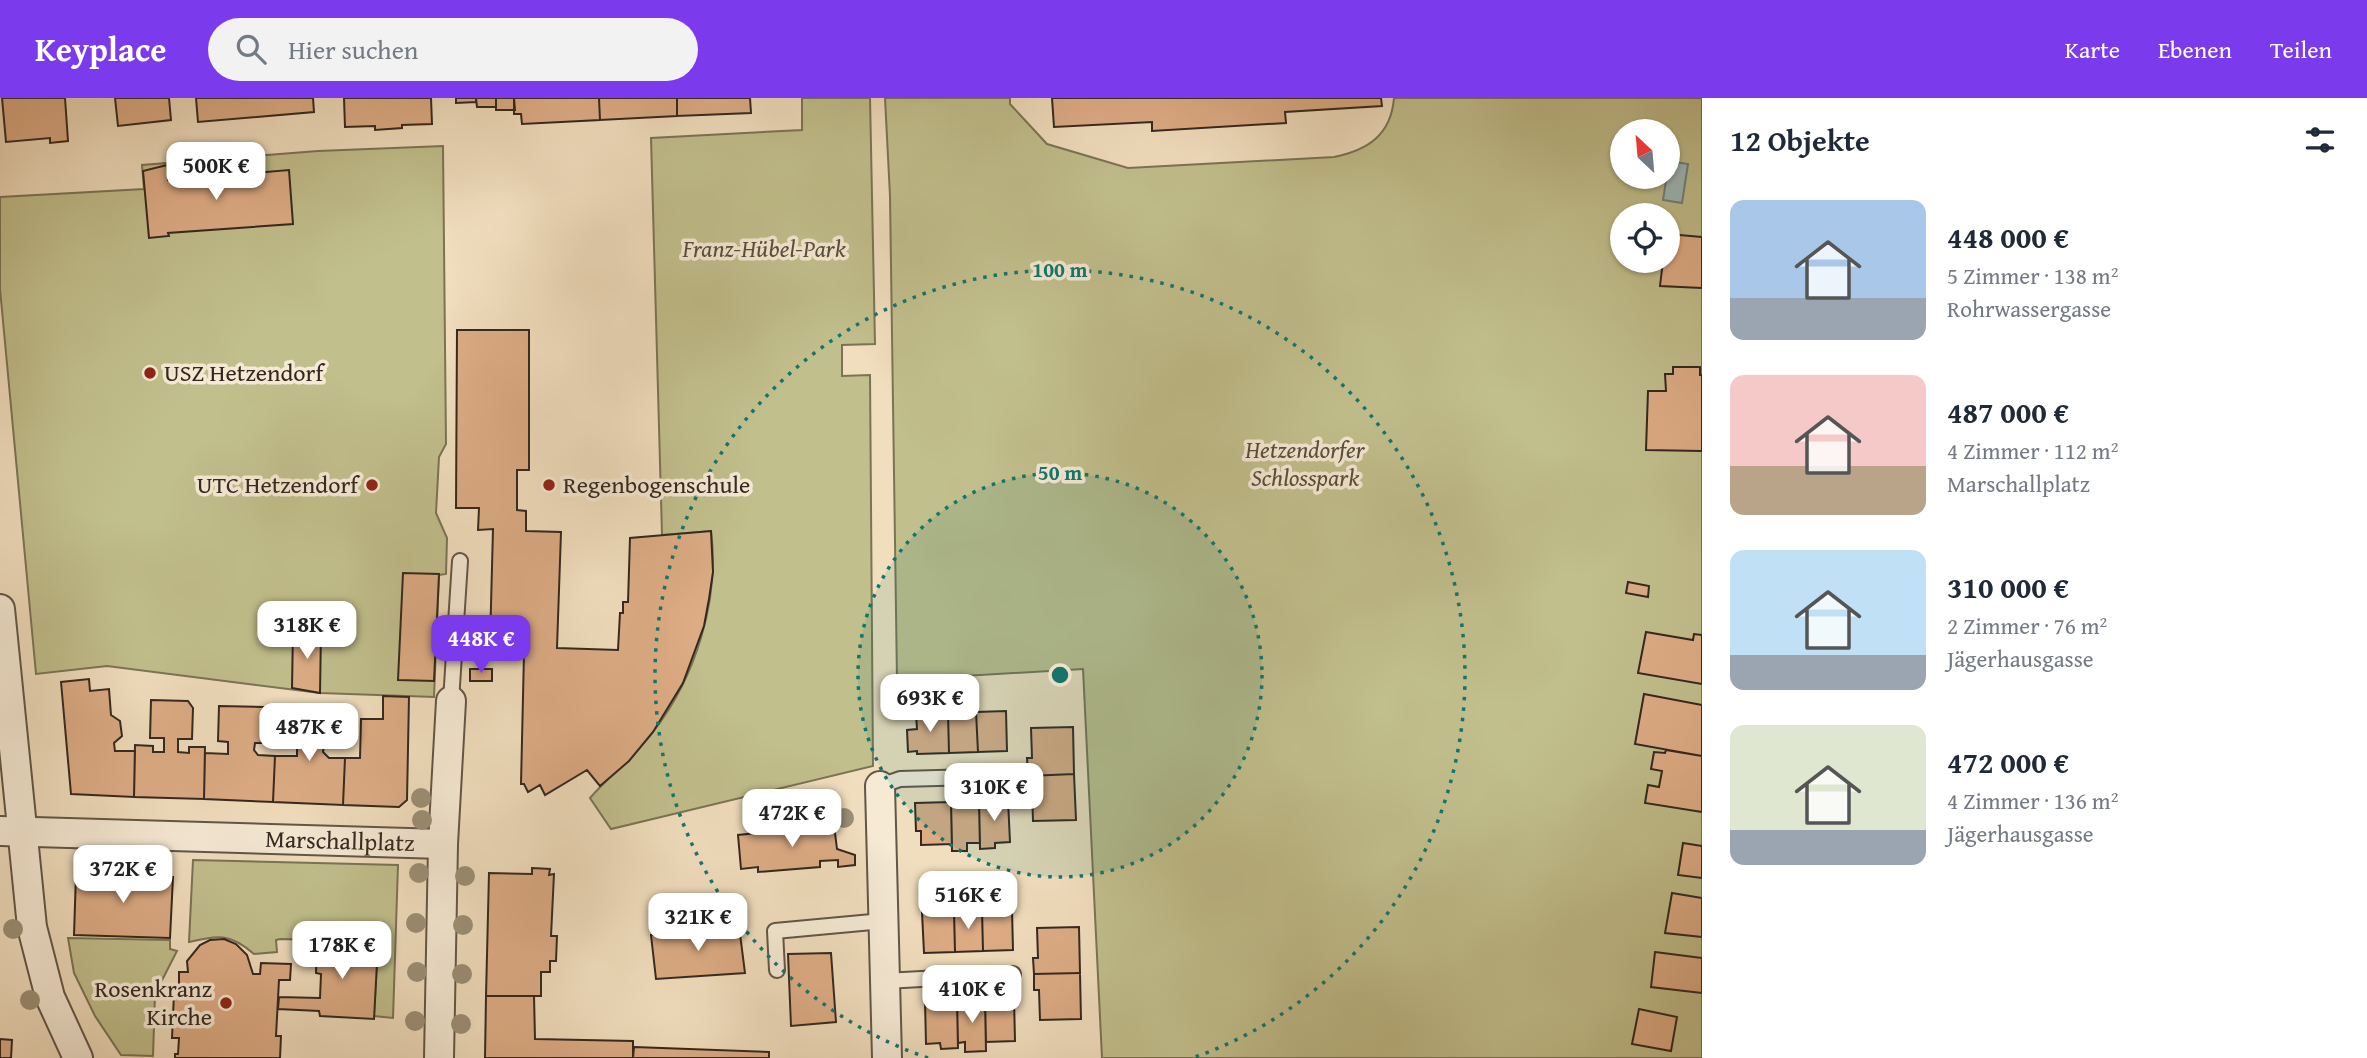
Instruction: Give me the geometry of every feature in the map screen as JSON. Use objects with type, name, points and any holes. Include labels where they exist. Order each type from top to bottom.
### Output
[{"type":"street","points":[[0,609],[11,830],[50,997],[78,1058]]},
{"type":"street","points":[[443,844],[451,701]]},
{"type":"street","points":[[880,786],[887,1058]]},
{"type":"street","name":"Marschallplatz","points":[[11,830],[443,844],[439,1058]]},
{"type":"lane","points":[[451,701],[460,561]]},
{"type":"lane","points":[[880,786],[900,779],[1012,776]]},
{"type":"lane","points":[[777,970],[775,931],[883,921]]},
{"type":"lane","points":[[885,981],[1013,974]]},
{"type":"green space","name":"Franz-Hübel-Park","points":[[802,98],[870,98],[875,344],[842,345],[842,376],[870,375],[873,766],[611,829],[590,798],[646,741],[668,711],[681,688],[701,638],[712,584],[711,531],[662,535],[651,138],[802,130]]},
{"type":"green space","name":"Hetzendorfer Schlosspark","points":[[885,98],[1010,98],[1010,104],[1047,144],[1128,168],[1334,157],[1346,154],[1367,145],[1383,131],[1392,111],[1394,98],[1702,98],[1702,1058],[1102,1058],[1083,669],[897,680],[890,196]]},
{"type":"green space","name":"USZ Hetzendorf","points":[[443,146],[446,444],[439,457],[436,513],[447,538],[446,574],[439,575],[434,697],[320,693],[107,666],[36,674],[0,289],[0,197],[144,189],[142,165],[318,151]]},
{"type":"green space","points":[[193,860],[398,865],[393,1018],[374,1016],[378,944],[280,939],[276,940],[277,952],[254,954],[231,939],[216,937],[189,942]]},
{"type":"green space","points":[[68,938],[170,940],[170,949],[177,951],[155,994],[153,1056],[121,1055],[95,1016],[74,973]]},
{"type":"water","points":[[1680,163],[1688,164],[1682,203],[1663,200],[1665,189],[1680,189]]},
{"type":"building","points":[[2,98],[65,98],[68,141],[50,143],[50,138],[6,142]]},
{"type":"building","points":[[115,98],[169,98],[171,120],[118,126]]},
{"type":"building","points":[[196,98],[313,98],[314,112],[198,122]]},
{"type":"building","points":[[344,98],[431,98],[432,124],[402,125],[402,128],[375,130],[375,126],[345,127]]},
{"type":"building","points":[[456,98],[476,98],[476,102],[456,103]]},
{"type":"building","points":[[476,98],[496,98],[496,107],[477,107]]},
{"type":"building","points":[[496,98],[514,98],[515,110],[496,110]]},
{"type":"building","points":[[514,98],[599,98],[600,120],[522,124],[521,114],[514,114]]},
{"type":"building","points":[[599,98],[677,98],[677,116],[600,120]]},
{"type":"building","points":[[677,98],[750,98],[751,113],[677,116]]},
{"type":"building","points":[[1052,98],[1381,98],[1382,106],[1285,112],[1286,123],[1152,131],[1152,122],[1054,127]]},
{"type":"building","points":[[167,165],[168,180],[289,170],[293,224],[168,233],[169,236],[149,238],[143,171]]},
{"type":"building","points":[[1680,235],[1702,237],[1702,288],[1660,286],[1662,273],[1680,273]]},
{"type":"building","points":[[457,330],[529,330],[529,470],[517,470],[517,510],[526,511],[526,531],[561,532],[557,648],[618,650],[620,613],[623,613],[623,602],[628,602],[630,538],[711,531],[713,572],[709,599],[704,626],[683,683],[653,732],[629,761],[600,786],[587,770],[545,795],[540,785],[528,792],[524,784],[521,784],[524,653],[527,643],[490,643],[493,529],[478,530],[479,508],[456,508]]},
{"type":"building","points":[[1673,367],[1700,367],[1702,451],[1646,450],[1648,391],[1666,391],[1665,374],[1673,374]]},
{"type":"building","points":[[403,573],[439,574],[434,681],[398,680]]},
{"type":"building","points":[[1628,582],[1649,586],[1648,597],[1626,593]]},
{"type":"building","points":[[293,630],[321,631],[320,693],[292,688]]},
{"type":"building","points":[[1646,632],[1693,640],[1694,634],[1702,635],[1702,684],[1638,673]]},
{"type":"building","points":[[470,669],[492,669],[492,681],[470,681]]},
{"type":"building","points":[[89,679],[90,691],[109,689],[111,715],[120,721],[122,736],[114,743],[115,751],[135,751],[134,797],[71,794],[61,682]]},
{"type":"building","points":[[1644,694],[1702,705],[1702,756],[1635,744]]},
{"type":"building","points":[[383,696],[409,697],[407,800],[399,807],[343,805],[345,758],[360,758],[361,719],[383,719]]},
{"type":"building","points":[[151,700],[188,701],[193,708],[192,739],[178,739],[178,752],[189,753],[189,747],[205,747],[204,799],[134,797],[135,745],[153,746],[153,752],[164,752],[164,738],[150,738]]},
{"type":"building","points":[[219,706],[264,707],[263,743],[255,743],[254,750],[258,755],[275,756],[273,802],[204,799],[205,753],[228,754],[228,742],[218,741]]},
{"type":"building","points":[[301,707],[321,707],[321,715],[332,715],[331,747],[324,746],[323,752],[329,758],[345,758],[343,805],[273,802],[275,756],[297,756],[297,746],[286,745],[287,713],[301,714]]},
{"type":"building","points":[[1006,711],[1007,751],[978,752],[976,712]]},
{"type":"building","points":[[976,712],[978,752],[949,753],[948,713]]},
{"type":"building","points":[[948,713],[949,753],[908,752],[907,730],[917,729],[916,714]]},
{"type":"building","points":[[1073,727],[1074,774],[1028,776],[1027,758],[1032,758],[1031,728]]},
{"type":"building","points":[[1666,750],[1702,756],[1702,812],[1645,803],[1648,785],[1659,787],[1662,771],[1651,769],[1654,752],[1665,753]]},
{"type":"building","points":[[1074,774],[1076,820],[1033,821],[1032,791],[1028,791],[1028,776]]},
{"type":"building","points":[[1008,800],[1010,842],[995,843],[995,848],[980,849],[979,801]]},
{"type":"building","points":[[979,801],[980,843],[967,843],[967,851],[952,851],[951,802]]},
{"type":"building","points":[[951,802],[952,844],[921,845],[921,831],[916,831],[915,803]]},
{"type":"building","points":[[834,825],[837,849],[855,855],[855,865],[838,867],[838,860],[820,861],[820,867],[758,872],[758,867],[741,869],[738,835]]},
{"type":"building","points":[[1683,843],[1702,846],[1702,878],[1678,875]]},
{"type":"building","points":[[115,865],[132,866],[131,876],[173,877],[170,938],[74,935],[76,874],[115,875]]},
{"type":"building","points":[[532,868],[550,869],[549,875],[554,874],[551,936],[557,936],[556,961],[550,961],[550,972],[541,972],[541,996],[486,996],[489,873],[532,874]]},
{"type":"building","points":[[1672,893],[1702,898],[1702,937],[1665,933]]},
{"type":"building","points":[[938,906],[938,911],[954,911],[955,952],[924,953],[922,912],[925,912],[925,907]]},
{"type":"building","points":[[1012,909],[1013,950],[983,951],[982,910]]},
{"type":"building","points":[[982,910],[983,951],[955,952],[954,911]]},
{"type":"building","points":[[739,926],[745,973],[656,979],[651,935]]},
{"type":"building","points":[[1079,927],[1080,973],[1034,974],[1033,958],[1038,958],[1037,928]]},
{"type":"building","name":"Rosenkranz Kirche","points":[[224,939],[236,944],[247,955],[253,974],[260,974],[261,963],[291,964],[290,980],[279,980],[276,1036],[281,1036],[280,1058],[175,1058],[175,1054],[178,1054],[179,1038],[172,1038],[174,993],[179,992],[179,972],[188,972],[187,961],[200,945],[210,940]]},
{"type":"building","points":[[317,940],[378,944],[374,1019],[320,1016],[319,1011],[278,1009],[279,997],[320,998],[321,974],[316,973]]},
{"type":"building","points":[[1655,952],[1702,958],[1702,993],[1651,987]]},
{"type":"building","points":[[831,953],[836,1022],[791,1026],[788,954]]},
{"type":"building","points":[[1080,973],[1081,1019],[1040,1020],[1039,990],[1034,990],[1034,974]]},
{"type":"building","points":[[486,996],[534,996],[535,1039],[633,1041],[633,1058],[485,1058]]},
{"type":"building","points":[[985,999],[1014,999],[1015,1041],[986,1042]]},
{"type":"building","points":[[985,999],[986,1051],[965,1052],[965,1042],[958,1043],[957,1000]]},
{"type":"building","points":[[957,1000],[958,1048],[941,1049],[940,1043],[926,1044],[925,1001]]},
{"type":"building","points":[[1639,1009],[1677,1017],[1671,1051],[1632,1044]]},
{"type":"building","points":[[0,1039],[12,1040],[11,1058],[0,1058]]},
{"type":"building","points":[[634,1047],[769,1052],[769,1058],[633,1058]]},
{"type":"place","name":"USZ Hetzendorf","points":[[150,373]]},
{"type":"place","name":"UTC Hetzendorf","points":[[372,485]]},
{"type":"place","name":"Regenbogenschule","points":[[549,485]]},
{"type":"place","name":"Rosenkranz Kirche","points":[[226,1003]]}]
